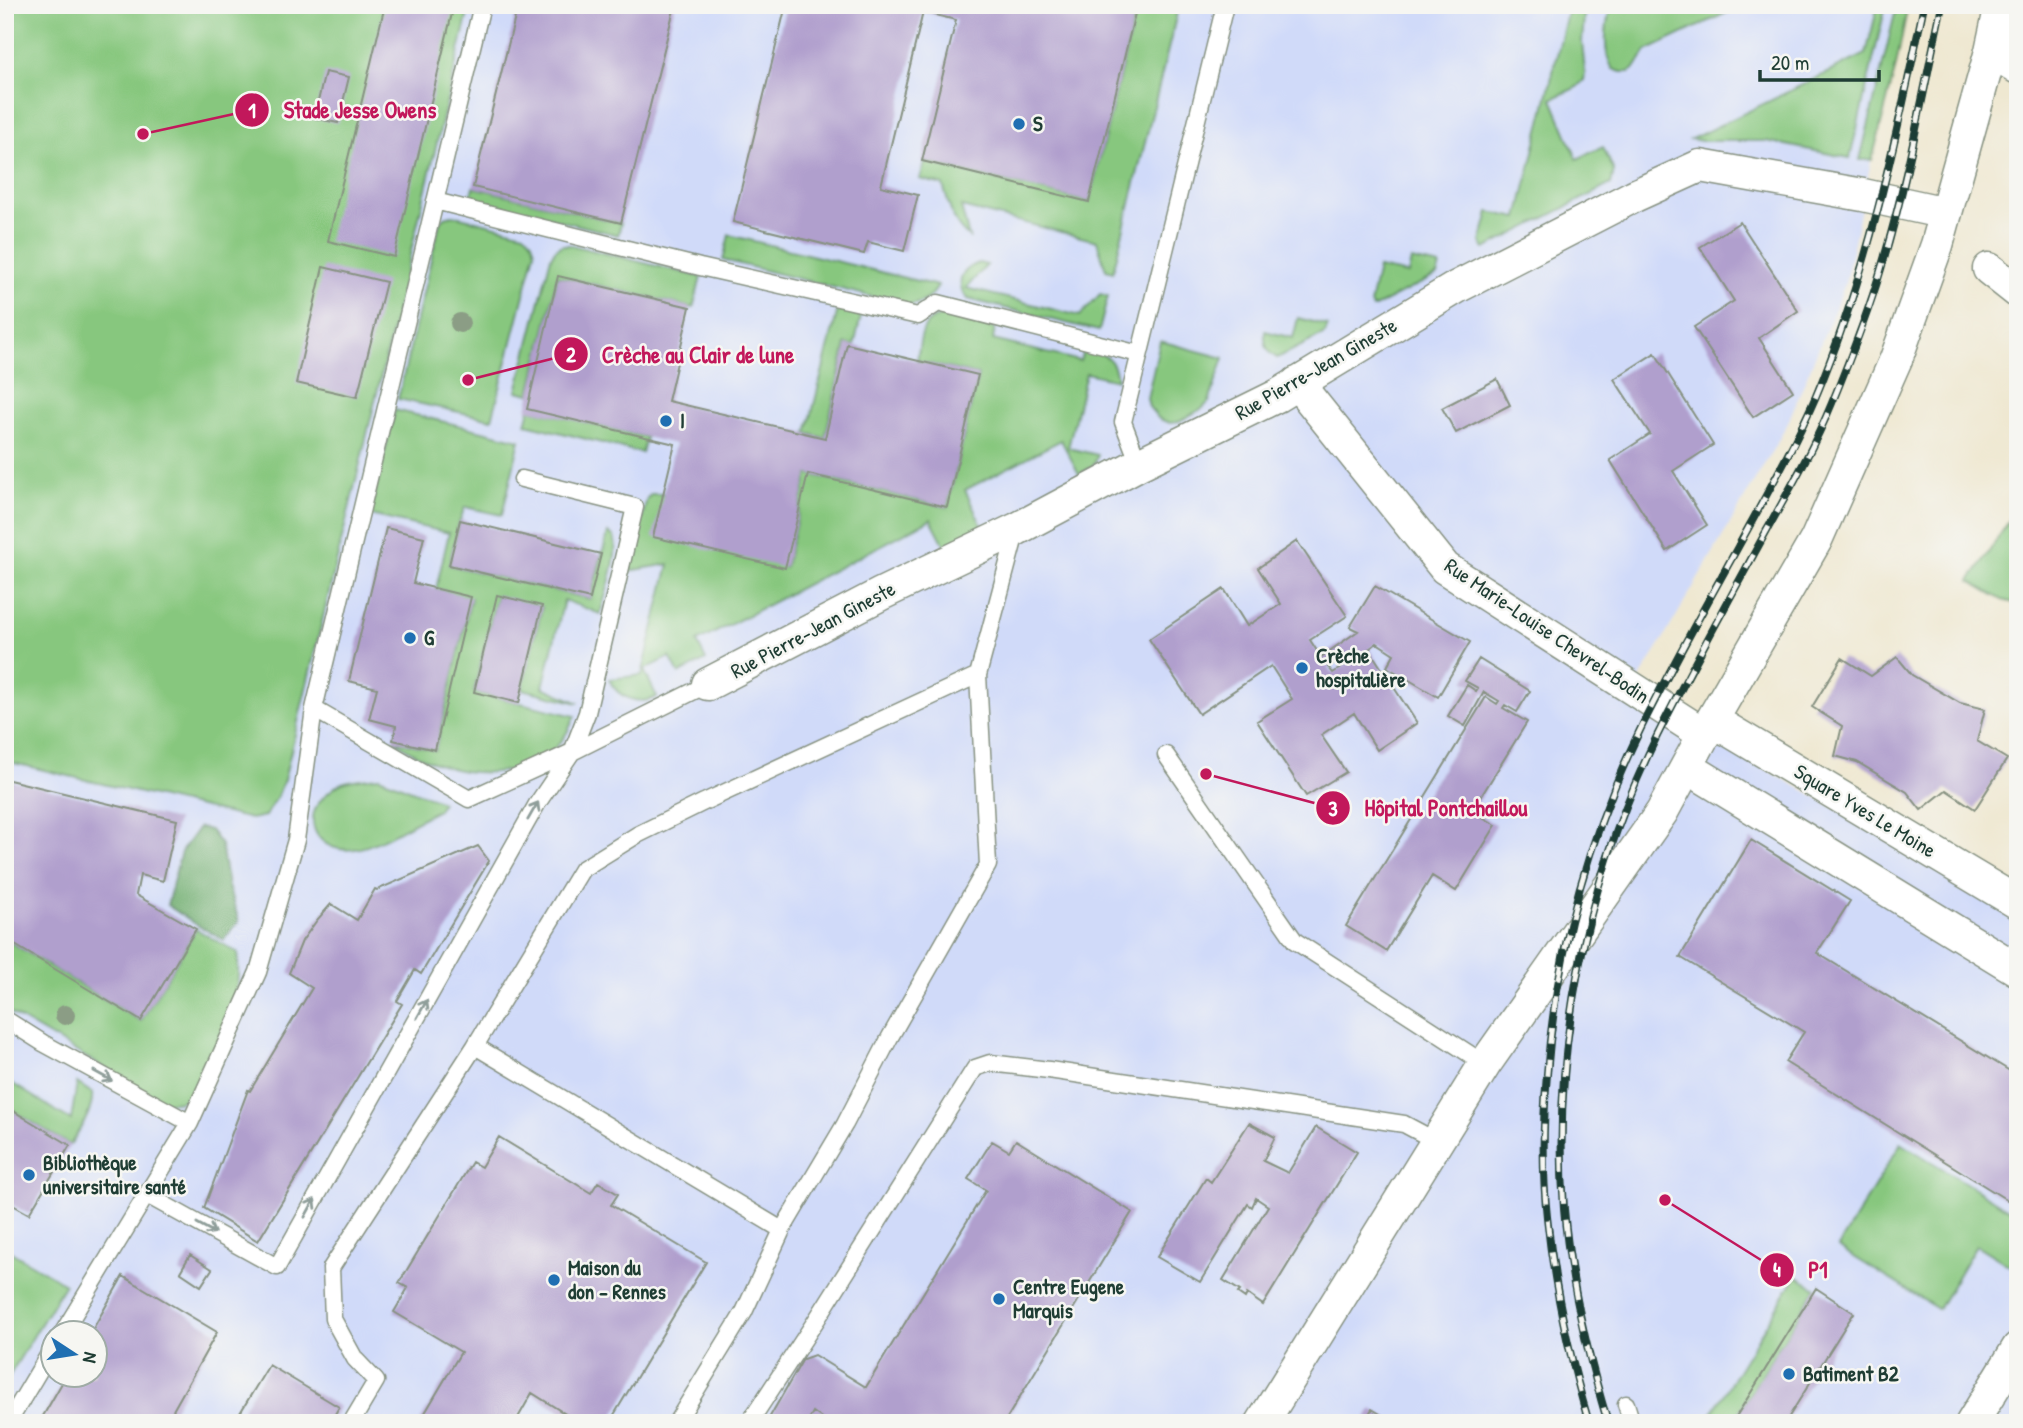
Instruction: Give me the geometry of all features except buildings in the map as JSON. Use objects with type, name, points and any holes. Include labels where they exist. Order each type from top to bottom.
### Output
[{"type":"street","points":[[1262,1423],[1485,1064],[1662,812],[1816,540],[1896,359],[1937,245],[1991,51],[2001,5]]},
{"type":"street","points":[[1991,51],[2018,68]]},
{"type":"street","name":"Rue Pierre-Jean Gineste","points":[[708,684],[880,594],[1017,529],[1139,464],[1277,396],[1457,287],[1634,196],[1700,166],[1863,195],[1945,213]]},
{"type":"street","points":[[1989,269],[2018,292]]},
{"type":"street","name":"Rue Marie-Louise Chevrel-Bodin","points":[[1297,383],[1445,568],[1708,728]]},
{"type":"street","name":"Square Yves Le Moine","points":[[1708,728],[2018,903]]},
{"type":"street","points":[[1687,767],[2018,970]]},
{"type":"street","points":[[1972,1423],[2013,1367]]},
{"type":"lane","points":[[70,1320],[190,1123],[258,972],[296,840],[314,709],[482,5]]},
{"type":"lane","points":[[1139,464],[1123,422],[1225,5]]},
{"type":"lane","points":[[435,201],[836,299],[918,316],[938,303],[1139,354]]},
{"type":"lane","points":[[146,1195],[277,1267],[537,804],[572,752],[587,713],[635,507],[522,479]]},
{"type":"lane","points":[[676,1423],[744,1312],[782,1230],[845,1124],[890,1037],[988,865],[978,675],[1017,529]]},
{"type":"lane","points":[[351,1423],[376,1381],[355,1359],[333,1320],[331,1268],[475,1046],[582,869],[637,835],[704,802],[978,675]]},
{"type":"lane","points":[[314,709],[468,799],[572,752],[708,684]]},
{"type":"lane","points":[[1166,755],[1295,941],[1485,1064]]},
{"type":"lane","points":[[5,1019],[43,1043],[190,1123]]},
{"type":"lane","points":[[475,1046],[782,1230]]},
{"type":"lane","points":[[749,1423],[975,1068],[990,1063],[1049,1070],[1404,1124],[1436,1141]]},
{"type":"lane","points":[[8,1423],[38,1373]]},
{"type":"lane","points":[[1626,1404],[1632,1423]]},
{"type":"shaded area","points":[[5,5],[1904,5],[1845,284],[1786,427],[1634,689],[1705,735],[2018,910],[2018,1423],[5,1423]]},
{"type":"green space","points":[[5,5],[470,5],[284,780],[265,816],[251,819],[5,761]]},
{"type":"green space","points":[[1137,5],[1179,5],[1113,272],[1106,270],[1097,241],[961,207],[969,237],[955,220],[943,185],[920,179],[925,162],[1089,202]]},
{"type":"green space","points":[[1569,5],[1585,5],[1582,42],[1584,80],[1577,87],[1552,99],[1577,159],[1603,147],[1614,171],[1611,184],[1485,249],[1481,242],[1489,212],[1518,218]]},
{"type":"green space","points":[[1611,5],[1743,5],[1646,51],[1635,68],[1629,72],[1621,72],[1613,69],[1607,55]]},
{"type":"green space","points":[[1878,5],[1886,5],[1850,158],[1766,141],[1691,139],[1866,54]]},
{"type":"green space","points":[[1897,5],[1908,5],[1896,66],[1872,160],[1860,160]]},
{"type":"green space","points":[[473,187],[621,223],[618,235],[470,198]]},
{"type":"green space","points":[[452,215],[524,233],[535,252],[492,419],[398,399],[440,222]]},
{"type":"green space","points":[[729,235],[938,286],[925,300],[906,305],[723,260]]},
{"type":"green space","points":[[562,245],[701,277],[693,308],[558,276],[530,394],[517,391],[551,257]]},
{"type":"green space","points":[[1411,260],[1440,266],[1437,275],[1373,308],[1370,304],[1378,268],[1408,274]]},
{"type":"green space","points":[[979,263],[987,265],[966,288],[1080,316],[1100,294],[1108,296],[1099,331],[968,299],[961,288],[962,278],[968,269]]},
{"type":"green space","points":[[838,309],[861,316],[854,346],[846,344],[825,438],[807,433]]},
{"type":"green space","points":[[947,315],[995,328],[993,340],[1080,361],[1084,348],[1111,361],[1117,380],[1086,373],[1068,448],[1098,455],[1093,465],[1079,474],[1061,440],[965,490],[982,526],[945,546],[931,519],[697,642],[706,660],[679,674],[670,657],[644,670],[657,697],[636,700],[617,691],[609,679],[642,675],[669,564],[629,571],[647,498],[652,494],[664,494],[785,568],[808,474],[947,507],[978,375],[917,361],[926,325],[931,320]]},
{"type":"green space","points":[[1298,318],[1328,326],[1325,334],[1277,358],[1266,347],[1265,331],[1293,338]]},
{"type":"green space","points":[[1160,341],[1224,358],[1209,402],[1178,422],[1170,423],[1159,419],[1149,407],[1147,398]]},
{"type":"green space","points":[[530,409],[646,437],[642,453],[526,424]]},
{"type":"green space","points":[[395,410],[520,440],[502,515],[465,507],[449,565],[590,599],[608,533],[614,538],[613,567],[600,614],[564,600],[543,687],[579,703],[522,689],[542,607],[497,596],[474,692],[575,716],[559,744],[544,757],[530,764],[501,772],[470,772],[422,758],[393,740],[435,750],[471,598],[436,589],[449,533],[370,515]]},
{"type":"green space","points":[[2018,507],[2018,604],[2002,600],[1970,581]]},
{"type":"green space","points":[[379,777],[442,802],[438,810],[364,847],[342,849],[322,840],[313,823],[319,802],[342,783]]},
{"type":"green space","points":[[199,827],[210,830],[221,845],[228,886],[239,921],[224,940],[167,905],[181,852]]},
{"type":"green space","points":[[196,929],[238,953],[238,978],[231,1010],[213,1057],[199,1084],[183,1100],[163,1102],[5,1010],[5,939],[141,1021]]},
{"type":"green space","points":[[5,1079],[71,1120],[77,1083],[92,1093],[88,1113],[70,1145],[5,1106]]},
{"type":"green space","points":[[1901,1143],[2018,1215],[2018,1271],[1976,1245],[1938,1309],[1838,1247]]},
{"type":"green space","points":[[11,1252],[65,1284],[43,1320],[38,1320],[38,1329],[5,1383],[5,1261]]},
{"type":"green space","points":[[1796,1276],[1816,1288],[1732,1423],[1706,1423]]},
{"type":"railway","points":[[1589,1423],[1558,1295],[1544,1182],[1544,1128],[1551,1029],[1567,940],[1590,853],[1622,769],[1667,676],[1793,444],[1835,348],[1879,203],[1924,5]]},
{"type":"railway","points":[[1608,1423],[1586,1344],[1570,1263],[1564,1209],[1562,1148],[1563,1087],[1569,1026],[1593,907],[1610,849],[1657,736],[1810,452],[1865,320],[1899,204],[1942,5]]},
{"type":"place","name":"S","points":[[1019,124]]},
{"type":"place","name":"Stade Jesse Owens","points":[[143,134]]},
{"type":"place","name":"Crèche au Clair de lune","points":[[468,380]]},
{"type":"place","name":"I","points":[[666,421]]},
{"type":"place","name":"G","points":[[410,638]]},
{"type":"place","name":"Crèche hospitalière","points":[[1302,668]]},
{"type":"place","name":"Hôpital Pontchaillou","points":[[1206,774]]},
{"type":"place","name":"Bibliothèque universitaire santé","points":[[29,1175]]},
{"type":"place","name":"P1","points":[[1665,1200]]},
{"type":"place","name":"Maison du don – Rennes","points":[[554,1280]]},
{"type":"place","name":"Centre Eugene Marquis","points":[[999,1299]]},
{"type":"place","name":"Batiment B2","points":[[1789,1374]]}]
